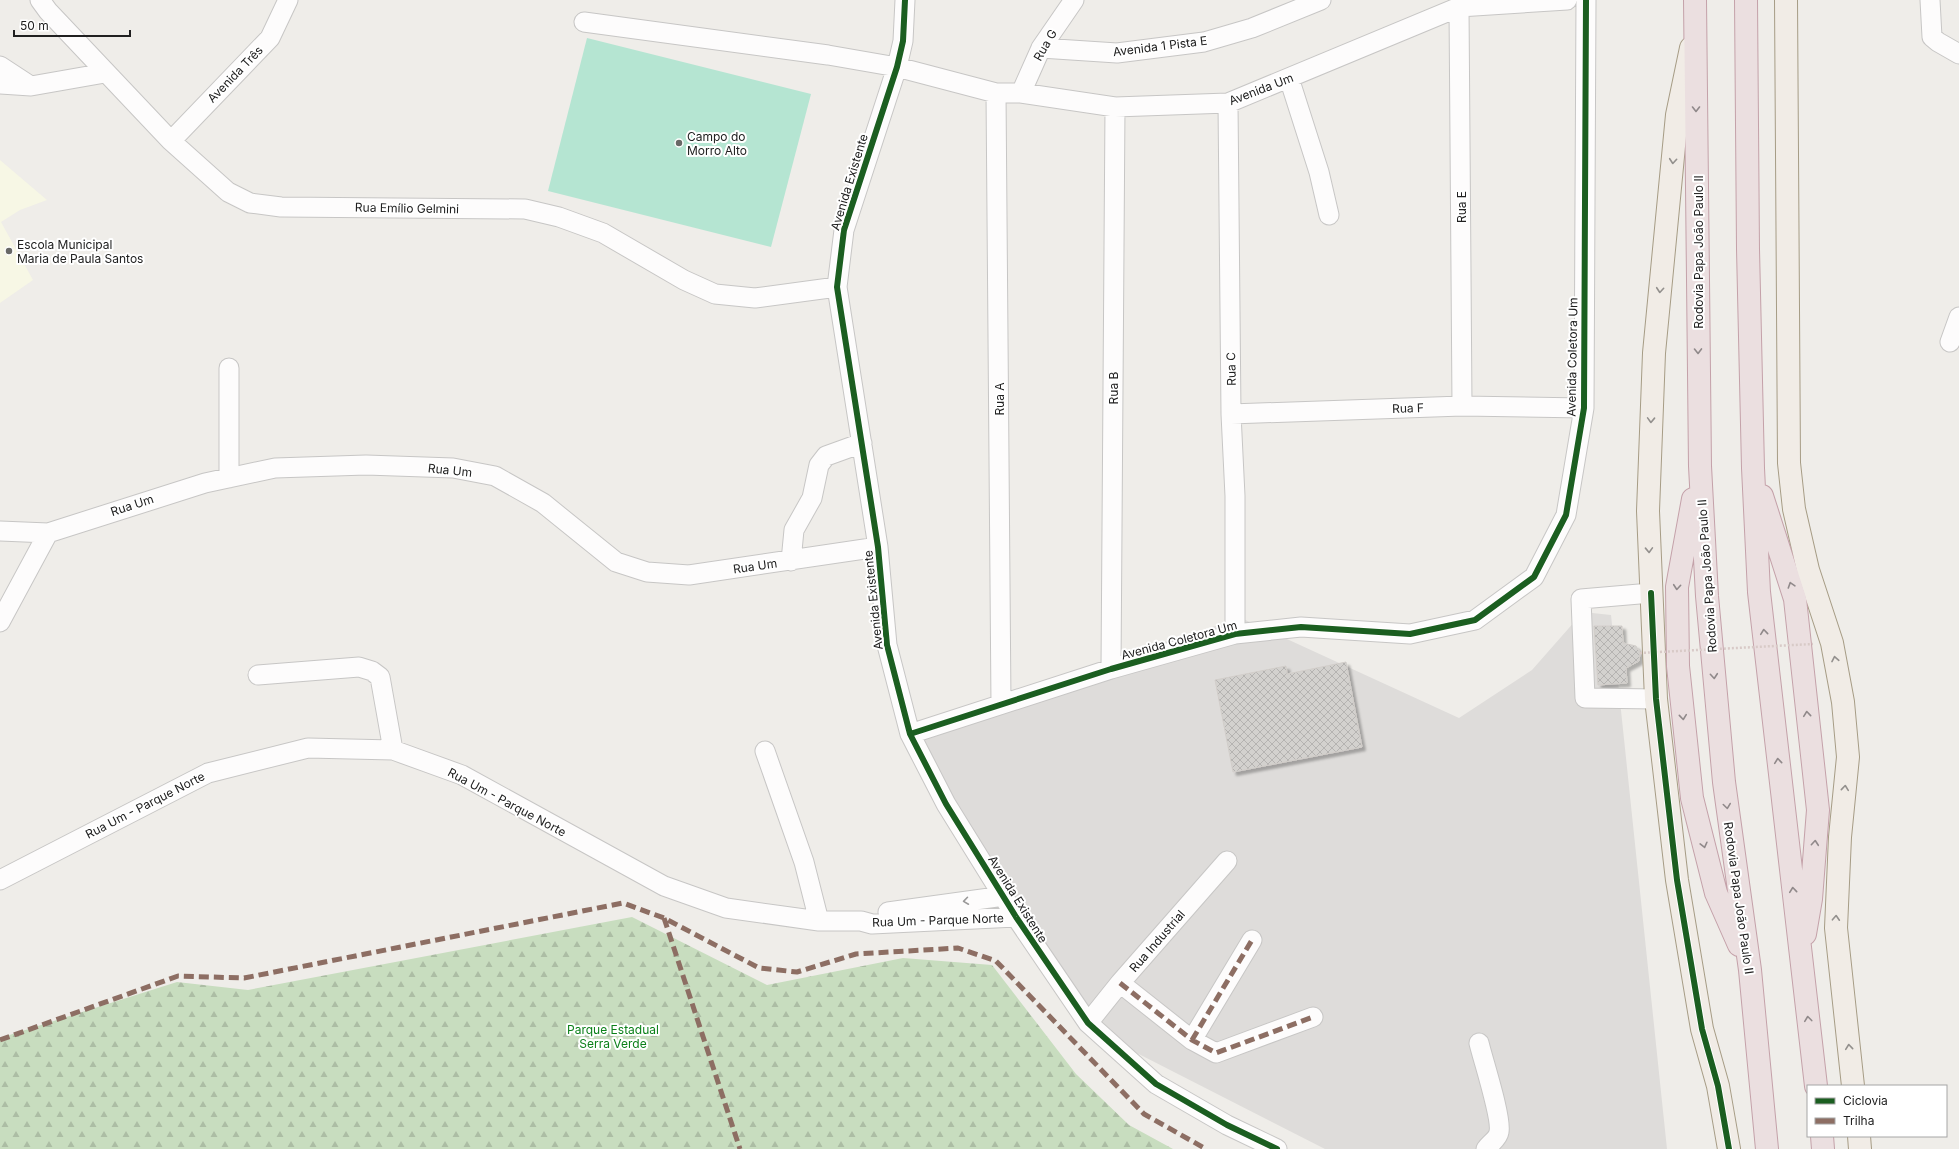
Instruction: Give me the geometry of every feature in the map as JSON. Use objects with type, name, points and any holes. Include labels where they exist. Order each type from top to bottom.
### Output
[{"type":"highway","name":"Rodovia Papa João Paulo II","points":[[1695,0],[1700,466],[1707,596],[1724,782],[1750,970],[1767,1149]]},
{"type":"highway","points":[[1746,0],[1748,249],[1753,468],[1759,592],[1816,1085]]},
{"type":"highway","points":[[1700,466],[1677,587],[1678,666],[1692,798],[1716,893],[1750,970]]},
{"type":"highway","points":[[1753,468],[1795,599],[1818,810],[1811,899],[1801,965]]},
{"type":"highway","points":[[1822,1137],[1823,1149]]},
{"type":"main road","points":[[1786,0],[1789,463],[1794,509],[1808,570],[1832,642],[1843,702],[1848,758],[1840,836],[1836,928],[1853,1085]]},
{"type":"main road","points":[[1696,26],[1677,115],[1654,353],[1648,511],[1656,699],[1677,880],[1702,1029],[1718,1086],[1729,1149]]},
{"type":"main road","points":[[1859,1137],[1860,1149]]},
{"type":"street","name":"Rua Emílio Gelmini","points":[[40,0],[48,11],[105,74],[171,142],[228,192],[250,203],[281,207],[525,209],[559,217],[603,233],[684,280],[715,294],[755,298],[837,286]]},
{"type":"street","name":"Avenida Três","points":[[171,142],[270,38],[288,0]]},
{"type":"street","name":"Avenida Existente","points":[[905,0],[903,42],[897,67],[844,230],[837,286],[878,547],[887,645],[910,734],[946,804],[1016,917],[1088,1023],[1156,1084],[1227,1125],[1277,1149]]},
{"type":"street","name":"Rua G","points":[[1021,93],[1041,48],[1074,0]]},
{"type":"street","name":"Avenida 1 Pista E","points":[[1041,48],[1117,53],[1204,42],[1252,28],[1321,0]]},
{"type":"street","name":"Avenida Um","points":[[584,22],[828,55],[897,67],[996,93],[1021,93],[1115,107],[1228,103],[1459,7],[1567,0]]},
{"type":"street","name":"Avenida Coletora Um","points":[[910,734],[1111,669],[1235,634],[1301,627],[1410,634],[1475,620],[1534,577],[1566,515],[1584,408],[1586,0]]},
{"type":"street","points":[[1930,0],[1932,37],[1959,54]]},
{"type":"street","name":"Rua E","points":[[1459,7],[1462,406]]},
{"type":"street","points":[[0,66],[30,86]]},
{"type":"street","points":[[0,84],[30,86],[105,74]]},
{"type":"street","points":[[1289,78],[1319,172],[1330,215]]},
{"type":"street","name":"Rua A","points":[[996,93],[1001,704]]},
{"type":"street","name":"Rua C","points":[[1228,103],[1231,414],[1235,496],[1235,634]]},
{"type":"street","name":"Rua B","points":[[1111,669],[1115,107]]},
{"type":"street","points":[[1950,342],[1959,317]]},
{"type":"street","points":[[229,368],[229,478]]},
{"type":"street","name":"Rua F","points":[[1231,414],[1462,406],[1584,408]]},
{"type":"street","points":[[791,561],[794,530],[812,498],[819,465],[826,456],[862,443]]},
{"type":"street","name":"Rua Um","points":[[0,531],[48,533],[130,505],[205,483],[275,468],[366,465],[453,468],[495,476],[543,503],[616,562],[647,572],[689,575],[878,547]]},
{"type":"street","points":[[0,622],[48,533]]},
{"type":"street","points":[[1651,593],[1581,599],[1585,698],[1656,699]]},
{"type":"street","points":[[258,675],[359,667],[372,671],[380,677],[393,750]]},
{"type":"street","name":"Rua Um - Parque Norte","points":[[0,880],[208,773],[308,748],[393,750],[462,775],[664,886],[726,908],[819,921],[860,921],[872,924],[1016,917]]},
{"type":"street","points":[[765,751],[804,862],[819,921]]},
{"type":"street","name":"Rua Industrial","points":[[1088,1023],[1120,983],[1227,861]]},
{"type":"street","name":"Rua Um - Parque Norte","points":[[860,921],[881,913],[1004,896]]},
{"type":"street","points":[[1192,1040],[1252,940]]},
{"type":"street","points":[[1120,983],[1192,1040],[1216,1053],[1313,1017]]},
{"type":"street","points":[[1479,1043],[1500,1130],[1497,1138],[1486,1149]]},
{"type":"path","points":[[1640,653],[1813,644]]},
{"type":"shaded area","name":"Escola Municipal Maria de Paula Santos","points":[[0,160],[47,200],[20,210],[1,222],[33,280],[0,303]]},
{"type":"shaded area","points":[[1583,612],[1611,615],[1667,1149],[1325,1149],[1125,1047],[1032,954],[918,740],[1116,657],[1241,618],[1459,718],[1532,670]]},
{"type":"green space","name":"Campo do Morro Alto","points":[[587,38],[811,94],[771,247],[548,191]]},
{"type":"green space","name":"Parque Estadual Serra Verde","points":[[632,917],[767,985],[903,958],[992,965],[1076,1074],[1129,1125],[1173,1149],[0,1149],[0,1038],[177,982],[248,990]]},
{"type":"building","points":[[1594,626],[1622,626],[1623,643],[1636,646],[1640,653],[1639,661],[1626,668],[1627,683],[1598,685]]},
{"type":"building","points":[[1346,662],[1362,747],[1233,772],[1215,680],[1286,666],[1287,674]]},
{"type":"marked path","points":[[0,1040],[178,976],[244,978],[623,903],[664,918],[759,968],[797,972],[856,954],[958,948],[996,961],[1144,1114],[1206,1149]]},
{"type":"marked path","points":[[664,918],[740,1149]]},
{"type":"marked path","points":[[1192,1040],[1252,940]]},
{"type":"marked path","points":[[1120,983],[1192,1040],[1216,1053],[1313,1017]]},
{"type":"cycle path","points":[[905,0],[903,41],[897,67],[844,230],[837,287],[878,547],[887,645],[910,734],[946,804],[1016,917],[1088,1023],[1156,1084],[1227,1125],[1277,1149]]},
{"type":"cycle path","points":[[910,734],[1111,669],[1235,634],[1301,627],[1410,634],[1475,620],[1534,577],[1566,515],[1584,408],[1586,0]]},
{"type":"cycle path","points":[[1651,593],[1656,699],[1677,880],[1702,1029],[1718,1086],[1729,1149]]},
{"type":"place","name":"Campo do Morro Alto","points":[[679,143]]},
{"type":"place","name":"Escola Municipal Maria de Paula Santos","points":[[9,251]]}]
